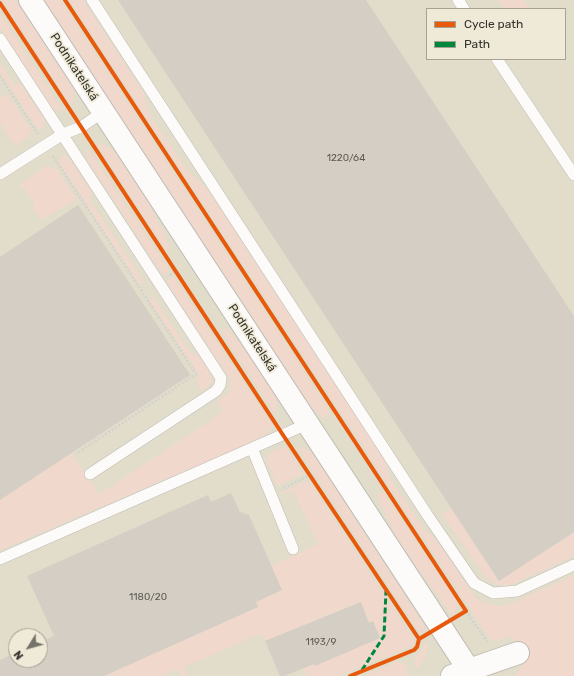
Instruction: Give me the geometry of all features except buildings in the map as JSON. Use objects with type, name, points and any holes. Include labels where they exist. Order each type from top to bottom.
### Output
[{"type":"street","name":"Podnikatelská","points":[[30,0],[440,626],[465,674]]},
{"type":"street","points":[[465,674],[518,653]]},
{"type":"lane","points":[[92,0],[419,502],[474,583],[493,593],[517,590],[574,565]]},
{"type":"lane","points":[[0,39],[221,378],[220,385],[216,391],[90,474]]},
{"type":"lane","points":[[498,60],[574,175]]},
{"type":"lane","points":[[0,174],[63,134],[81,127],[103,112]]},
{"type":"lane","points":[[0,559],[308,424]]},
{"type":"lane","points":[[252,448],[293,549]]},
{"type":"path","points":[[0,76],[196,374],[76,454]]},
{"type":"path","points":[[172,264],[180,277]]},
{"type":"path","points":[[306,470],[314,482]]},
{"type":"path","points":[[271,494],[310,476]]},
{"type":"path","points":[[440,626],[466,611],[462,604]]},
{"type":"shaded area","points":[[0,0],[574,0],[574,676],[0,676]]},
{"type":"shaded area","points":[[2,0],[16,0],[73,87],[74,95],[71,106]]},
{"type":"shaded area","points":[[43,0],[60,0],[329,410],[330,413],[324,419],[308,405]]},
{"type":"shaded area","points":[[69,0],[83,0],[144,93],[150,115],[189,172],[208,190],[386,462],[390,478],[424,529],[436,539],[476,598],[487,604],[502,606],[574,575],[574,676],[515,676],[529,659],[510,635],[510,637],[491,641]]},
{"type":"shaded area","points":[[498,0],[524,0],[529,8],[503,8]]},
{"type":"shaded area","points":[[0,14],[63,111],[59,111],[52,107],[0,28]]},
{"type":"shaded area","points":[[0,63],[15,86],[20,83],[45,121],[44,127],[38,130],[0,72]]},
{"type":"shaded area","points":[[7,94],[32,131],[28,133],[30,136],[16,145],[13,143],[0,123],[0,98]]},
{"type":"shaded area","points":[[96,143],[107,146],[113,150],[120,159],[150,205],[171,249],[166,250]]},
{"type":"shaded area","points":[[88,149],[170,271],[163,275],[89,163],[87,156]]},
{"type":"shaded area","points":[[65,155],[69,158],[93,194],[88,197],[144,282],[140,285],[57,160]]},
{"type":"shaded area","points":[[48,165],[52,169],[55,167],[77,199],[41,220],[32,208],[35,205],[24,187],[21,190],[19,185]]},
{"type":"shaded area","points":[[173,276],[273,426],[272,428],[257,440],[0,550],[0,499],[71,453],[99,494],[223,412],[217,401],[230,390],[230,379],[166,281]]},
{"type":"shaded area","points":[[153,297],[192,355],[196,352],[209,371],[212,381],[202,391],[195,379],[200,376],[149,300]]},
{"type":"shaded area","points":[[225,327],[249,352],[273,391],[277,401],[276,415],[222,333]]},
{"type":"shaded area","points":[[286,447],[303,474],[277,486],[267,462],[270,453]]},
{"type":"shaded area","points":[[297,447],[303,448],[312,453],[316,458],[424,625],[425,631],[420,631],[416,628]]},
{"type":"shaded area","points":[[307,481],[310,483],[413,638],[414,643],[412,646],[338,676],[307,676],[303,668],[314,664],[315,665],[380,638],[373,622],[369,623],[360,602],[265,641],[262,633],[184,667],[188,676],[180,676],[177,669],[162,676],[104,676],[258,607],[256,602],[282,590],[271,566],[318,544],[293,490],[281,495],[280,493]]},
{"type":"shaded area","points":[[383,492],[455,599],[457,608],[451,615],[399,543],[376,493]]},
{"type":"shaded area","points":[[451,508],[499,581],[574,532],[574,556],[511,585],[500,585],[492,582],[484,575],[442,514]]},
{"type":"shaded area","points":[[427,641],[428,648],[424,659],[417,670],[414,660]]},
{"type":"shaded area","points":[[399,661],[406,665],[409,676],[363,676]]},
{"type":"marked path","points":[[362,670],[384,636],[386,591]]},
{"type":"cycle path","points":[[65,0],[466,611],[419,639]]},
{"type":"cycle path","points":[[0,3],[283,435],[419,639],[417,647],[414,650],[350,676]]}]
